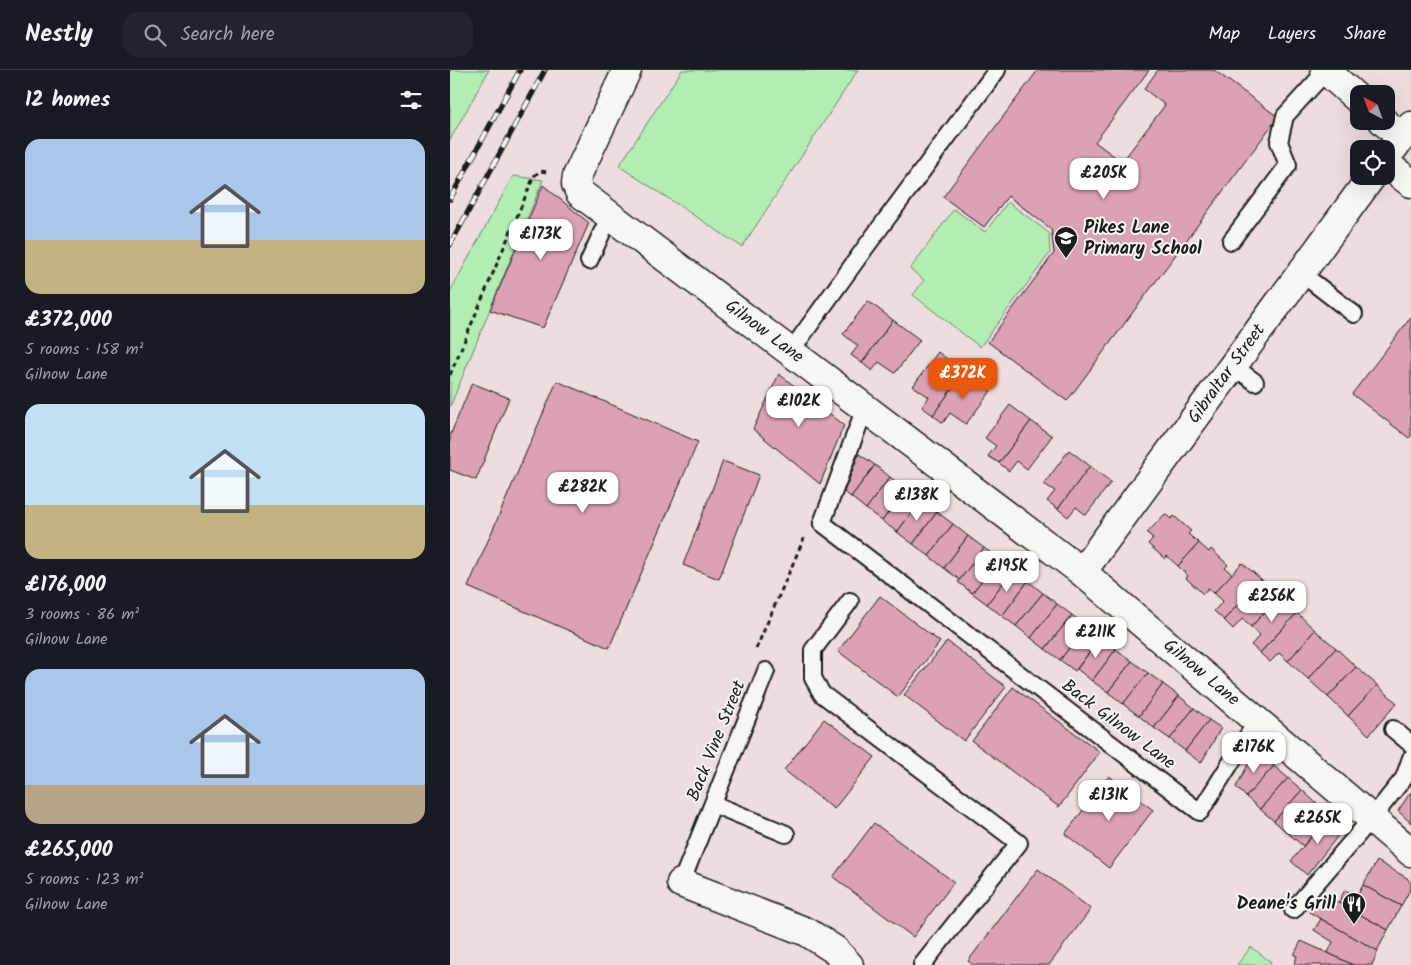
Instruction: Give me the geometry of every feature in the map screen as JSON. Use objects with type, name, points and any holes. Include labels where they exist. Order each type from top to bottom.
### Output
[{"type":"street","points":[[579,184],[627,70]]},
{"type":"street","points":[[1325,70],[1350,92]]},
{"type":"street","points":[[1395,171],[1411,183]]},
{"type":"street","name":"Gilnow Lane","points":[[579,184],[610,215],[1082,572],[1411,852]]},
{"type":"street","name":"Gibraltar Street","points":[[1082,572],[1365,185]]},
{"type":"street","points":[[681,883],[807,932],[835,950],[849,965]]},
{"type":"lane","points":[[790,352],[996,70]]},
{"type":"lane","points":[[1231,241],[1288,165],[1279,142],[1285,116],[1325,70]]},
{"type":"lane","points":[[590,262],[610,215]]},
{"type":"lane","points":[[1301,273],[1354,314]]},
{"type":"lane","points":[[1233,366],[1255,382]]},
{"type":"lane","points":[[822,523],[865,408]]},
{"type":"lane","name":"Back Gilnow Lane","points":[[822,523],[1200,812],[1257,721]]},
{"type":"lane","points":[[850,601],[813,650],[813,678],[822,694],[1018,843],[922,965]]},
{"type":"lane","name":"Back Vine Street","points":[[681,883],[766,671]]},
{"type":"lane","points":[[1393,729],[1411,744]]},
{"type":"lane","points":[[1293,910],[1404,778],[1411,758]]},
{"type":"lane","points":[[713,804],[786,834]]},
{"type":"path","points":[[450,375],[534,176],[540,171],[579,184]]},
{"type":"path","name":"Back Vine Street","points":[[766,671],[750,663],[808,529],[822,523]]},
{"type":"green space","points":[[450,70],[489,70],[450,140]]},
{"type":"green space","points":[[682,70],[858,70],[742,247],[619,166]]},
{"type":"green space","points":[[513,176],[543,180],[450,407],[450,292]]},
{"type":"green space","points":[[1008,202],[1049,233],[1050,253],[980,347],[913,295],[924,280],[910,269],[954,209],[985,232]]},
{"type":"green space","points":[[1251,947],[1271,962],[1270,965],[1237,965]]},
{"type":"building","points":[[1038,70],[1149,70],[1095,142],[1122,162],[1165,105],[1144,89],[1158,70],[1214,70],[1278,117],[1067,401],[988,342],[1054,253],[1051,229],[1008,196],[984,227],[943,197]]},
{"type":"building","points":[[543,185],[589,223],[543,328],[490,310]]},
{"type":"building","points":[[868,301],[893,320],[862,363],[851,355],[858,346],[843,334]]},
{"type":"building","points":[[1411,317],[1411,436],[1409,438],[1352,394]]},
{"type":"building","points":[[893,320],[920,340],[895,373],[879,362],[872,371],[862,363]]},
{"type":"building","points":[[938,352],[964,372],[933,415],[922,407],[929,397],[913,386]]},
{"type":"building","points":[[964,372],[991,391],[966,424],[950,413],[943,423],[933,415]]},
{"type":"building","points":[[779,374],[844,425],[820,484],[753,429]]},
{"type":"building","points":[[557,381],[698,442],[609,648],[468,587]]},
{"type":"building","points":[[472,383],[509,398],[476,480],[450,470],[450,436]]},
{"type":"building","points":[[1010,405],[1031,421],[999,463],[988,456],[996,446],[985,438]]},
{"type":"building","points":[[1031,421],[1052,436],[1027,469],[1017,461],[1009,471],[999,463]]},
{"type":"building","points":[[1069,450],[1090,466],[1058,509],[1047,501],[1055,491],[1044,484]]},
{"type":"building","points":[[859,454],[875,465],[851,497],[844,492]]},
{"type":"building","points":[[723,461],[759,475],[719,579],[683,565]]},
{"type":"building","points":[[875,465],[890,477],[866,509],[851,497]]},
{"type":"building","points":[[1090,466],[1111,482],[1086,515],[1076,507],[1068,517],[1058,509]]},
{"type":"building","points":[[890,477],[906,489],[882,521],[866,509]]},
{"type":"building","points":[[906,489],[921,501],[897,532],[882,521]]},
{"type":"building","points":[[921,501],[937,512],[913,544],[897,532]]},
{"type":"building","points":[[937,512],[953,524],[929,556],[913,544]]},
{"type":"building","points":[[1165,514],[1171,519],[1174,516],[1191,531],[1188,534],[1199,543],[1178,566],[1167,556],[1165,559],[1148,544],[1153,538],[1147,533]]},
{"type":"building","points":[[953,524],[968,536],[944,568],[929,556]]},
{"type":"building","points":[[968,536],[984,548],[960,580],[944,568]]},
{"type":"building","points":[[1199,543],[1209,552],[1211,549],[1228,565],[1225,568],[1232,574],[1214,593],[1208,588],[1203,594],[1186,578],[1188,576],[1178,566]]},
{"type":"building","points":[[984,548],[999,559],[972,593],[958,582]]},
{"type":"building","points":[[999,559],[1013,570],[987,604],[972,593]]},
{"type":"building","points":[[1242,563],[1261,579],[1224,620],[1214,611],[1223,601],[1214,593]]},
{"type":"building","points":[[1013,570],[1028,581],[1002,616],[987,604]]},
{"type":"building","points":[[1261,579],[1279,596],[1251,627],[1242,619],[1233,629],[1224,620]]},
{"type":"building","points":[[1028,581],[1043,593],[1016,626],[1002,616]]},
{"type":"building","points":[[1043,593],[1057,604],[1031,638],[1016,626]]},
{"type":"building","points":[[880,596],[940,642],[898,697],[838,651]]},
{"type":"building","points":[[1279,596],[1297,613],[1260,653],[1251,645],[1260,635],[1251,627]]},
{"type":"building","points":[[1057,604],[1072,615],[1045,649],[1031,638]]},
{"type":"building","points":[[1297,613],[1315,630],[1288,661],[1279,653],[1270,662],[1260,653]]},
{"type":"building","points":[[1072,615],[1086,626],[1060,660],[1045,649]]},
{"type":"building","points":[[1086,626],[1101,637],[1075,671],[1060,660]]},
{"type":"building","points":[[1315,630],[1336,648],[1308,679],[1288,661]]},
{"type":"building","points":[[1101,637],[1116,649],[1092,681],[1077,669]]},
{"type":"building","points":[[947,641],[1006,687],[964,741],[904,695]]},
{"type":"building","points":[[1336,648],[1356,667],[1328,697],[1308,679]]},
{"type":"building","points":[[1116,649],[1132,661],[1108,692],[1092,681]]},
{"type":"building","points":[[1132,661],[1148,673],[1123,704],[1108,692]]},
{"type":"building","points":[[1356,667],[1377,685],[1348,716],[1328,697]]},
{"type":"building","points":[[1148,673],[1163,684],[1139,716],[1123,704]]},
{"type":"building","points":[[1163,684],[1179,696],[1154,728],[1139,716]]},
{"type":"building","points":[[1377,685],[1397,703],[1369,735],[1348,716]]},
{"type":"building","points":[[1013,687],[1100,752],[1059,807],[972,741]]},
{"type":"building","points":[[1179,696],[1194,708],[1170,739],[1154,728]]},
{"type":"building","points":[[1194,708],[1209,720],[1185,751],[1170,739]]},
{"type":"building","points":[[824,719],[875,757],[834,809],[784,770]]},
{"type":"building","points":[[1209,720],[1221,728],[1201,763],[1185,751]]},
{"type":"building","points":[[1256,750],[1274,766],[1246,797],[1236,787]]},
{"type":"building","points":[[1274,766],[1288,778],[1260,809],[1246,797]]},
{"type":"building","points":[[1109,776],[1153,810],[1109,868],[1065,834]]},
{"type":"building","points":[[1288,778],[1302,790],[1274,821],[1260,809]]},
{"type":"building","points":[[1302,790],[1316,803],[1289,834],[1274,821]]},
{"type":"building","points":[[1411,793],[1411,823],[1398,811]]},
{"type":"building","points":[[1316,803],[1330,815],[1303,846],[1289,834]]},
{"type":"building","points":[[1330,815],[1344,828],[1307,875],[1291,861]]},
{"type":"building","points":[[874,823],[954,882],[913,937],[833,877]]},
{"type":"building","points":[[1377,861],[1407,878],[1411,883],[1411,888],[1401,906],[1363,885]]},
{"type":"building","points":[[1038,869],[1091,909],[1049,965],[973,965],[968,961]]},
{"type":"building","points":[[1363,885],[1401,906],[1388,930],[1338,903],[1345,890],[1357,896]]},
{"type":"building","name":"Deane's Grill","points":[[1323,894],[1388,930],[1377,951],[1309,912]]},
{"type":"building","points":[[1321,919],[1378,951],[1372,965],[1353,965],[1328,953],[1333,942],[1314,930]]},
{"type":"building","points":[[1301,941],[1353,965],[1294,965],[1297,956],[1294,955]]},
{"type":"railway","points":[[450,199],[520,70]]},
{"type":"railway","points":[[450,245],[545,70]]},
{"type":"place","name":"Pikes Lane Primary School","points":[[1066,259]]},
{"type":"place","name":"Deane's Grill","points":[[1354,925]]}]
